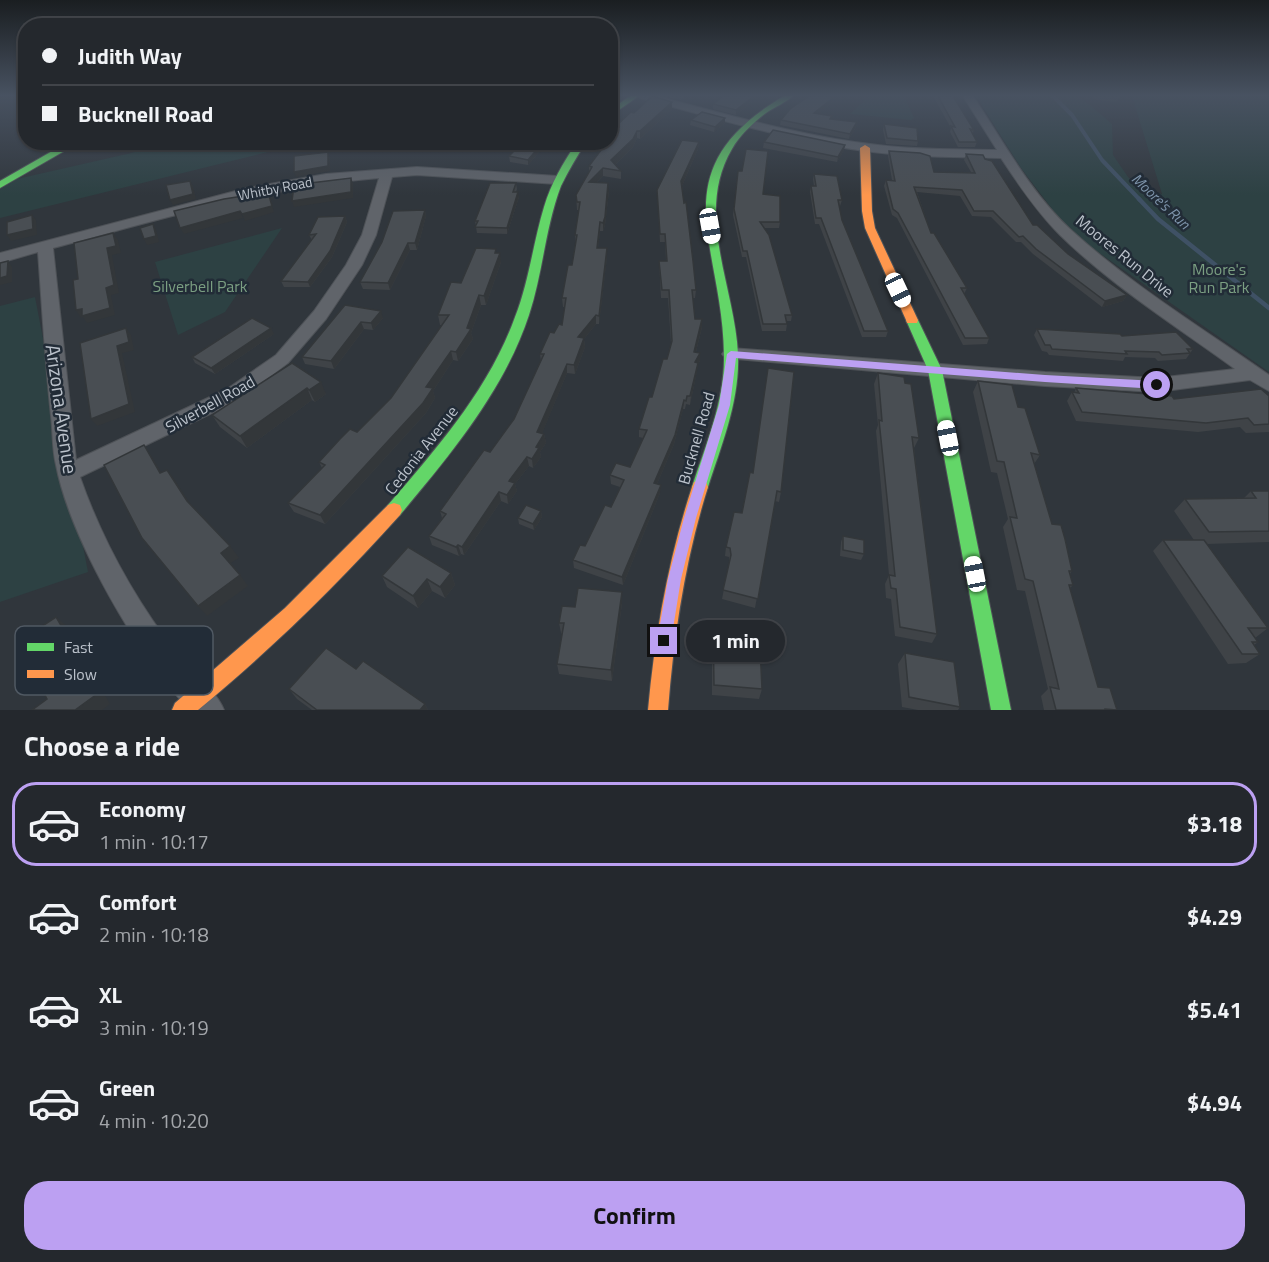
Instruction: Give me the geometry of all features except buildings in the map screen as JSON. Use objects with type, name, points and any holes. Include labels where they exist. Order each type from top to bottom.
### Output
[{"type":"street","name":"Bucknell Road","points":[[658,710],[664,641],[675,579],[690,518],[725,405],[731,354],[710,226],[710,199],[719,168],[745,129]]},
{"type":"street","points":[[773,129],[865,148],[1004,154]]},
{"type":"street","name":"Moores Run Drive","points":[[989,129],[1045,210],[1083,248],[1169,314],[1269,384]]},
{"type":"street","points":[[865,148],[867,211],[870,228],[935,370],[1001,710]]},
{"type":"street","points":[[0,185],[62,150]]},
{"type":"street","name":"Cedonia Avenue","points":[[213,690],[353,555],[415,485],[471,413],[499,366],[521,319],[548,206],[557,180],[577,150]]},
{"type":"street","name":"Whitby Road","points":[[0,258],[247,192],[326,178],[387,172],[433,171],[557,180]]},
{"type":"street","name":"Silverbell Road","points":[[68,472],[234,394],[282,359],[325,308],[354,265],[369,234],[387,172]]},
{"type":"street","name":"Arizona Avenue","points":[[45,246],[54,368],[68,472],[101,554],[145,626]]},
{"type":"street","points":[[731,354],[1162,385],[1253,373]]},
{"type":"street","name":"Cedonia Avenue","points":[[196,706],[208,695]]},
{"type":"green space","name":"Moore's Run Park","points":[[997,129],[1112,129],[1113,155],[1128,177],[1144,191],[1162,194],[1142,129],[1269,129],[1269,372],[1085,243],[1055,213],[1021,168]]},
{"type":"green space","points":[[142,150],[281,150],[0,218],[0,189],[17,179]]},
{"type":"green space","name":"Silverbell Park","points":[[282,228],[225,312],[178,335],[155,262]]},
{"type":"green space","points":[[35,297],[88,572],[0,602],[0,306]]},
{"type":"waterway","name":"Moore's Run","points":[[1081,129],[1102,160],[1140,200]]},
{"type":"waterway","name":"Moore's Run","points":[[1139,199],[1158,219],[1269,308]]},
{"type":"traffic: fast","points":[[700,487],[721,422],[731,371],[728,323],[711,232],[710,203],[715,174],[728,147],[744,129]]},
{"type":"traffic: fast","points":[[0,185],[62,150]]},
{"type":"traffic: fast","points":[[394,510],[467,419],[498,370],[522,317],[549,206],[557,185],[577,150]]},
{"type":"traffic: fast","points":[[912,320],[935,370],[1001,710]]},
{"type":"traffic: slow","points":[[865,148],[867,211],[870,228],[912,320]]},
{"type":"traffic: slow","points":[[658,710],[677,569],[700,487]]},
{"type":"traffic: slow","points":[[213,684],[292,614],[394,510]]},
{"type":"traffic: slow","points":[[182,710],[200,695]]},
{"type":"route","points":[[664,641],[675,579],[690,518],[725,405],[731,354],[1045,379],[1157,385]]}]
